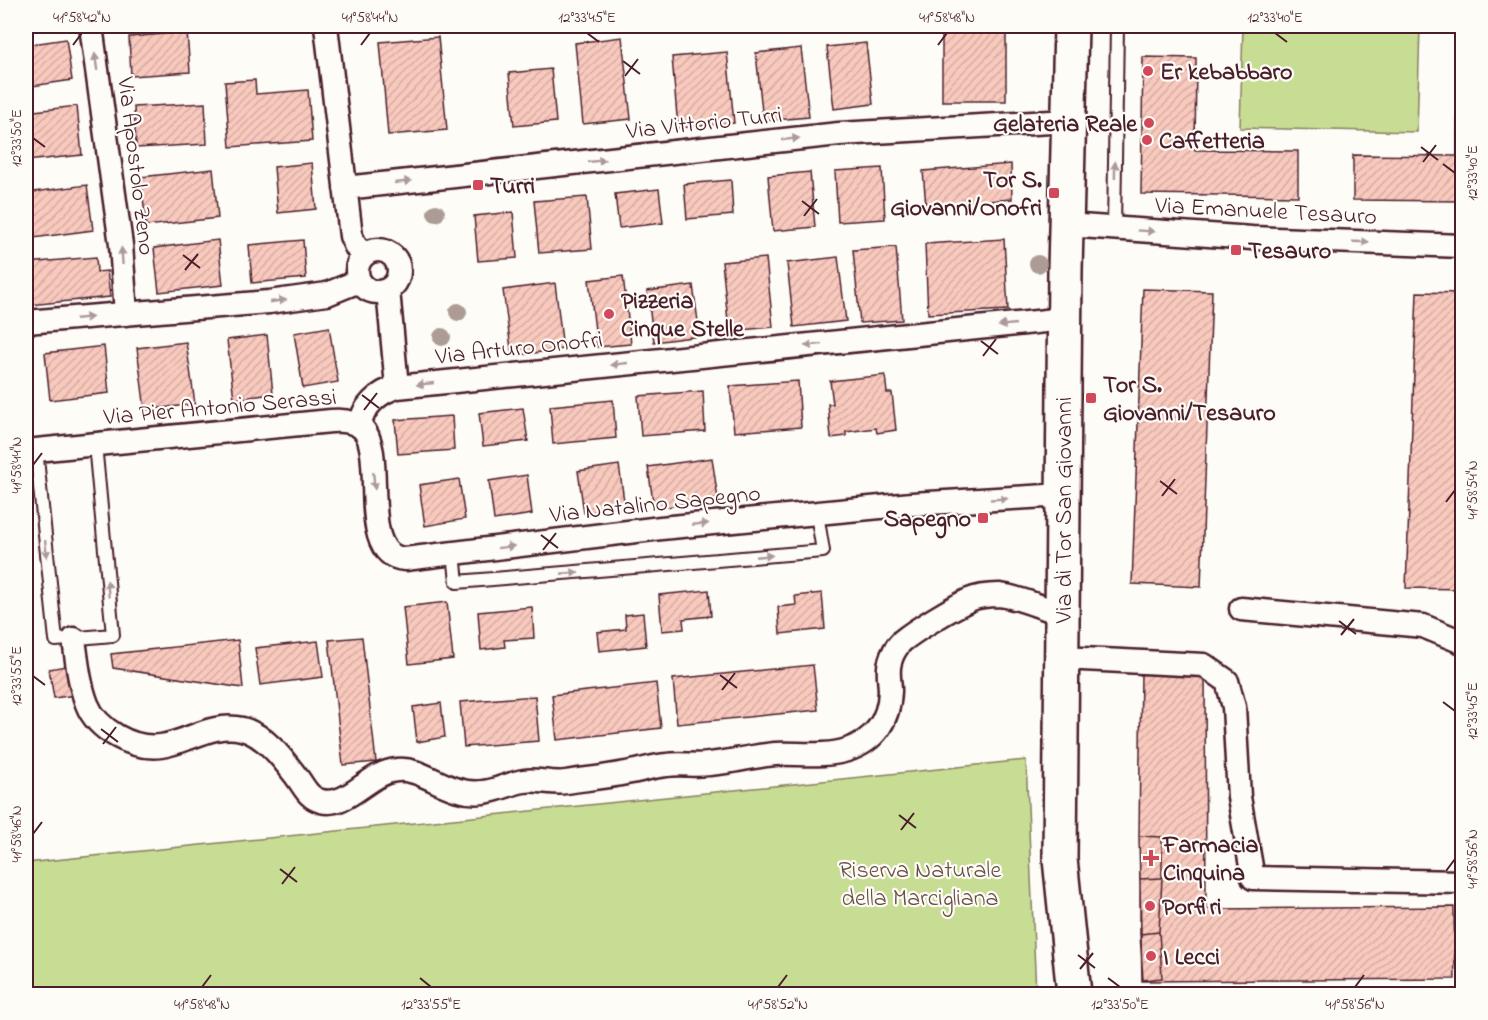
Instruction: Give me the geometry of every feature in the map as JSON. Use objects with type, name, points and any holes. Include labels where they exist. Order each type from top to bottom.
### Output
[{"type":"street","name":"Via Apostolo Zeno","points":[[91,26],[121,245],[126,314]]},
{"type":"street","points":[[326,26],[351,236],[356,247],[365,254]]},
{"type":"street","name":"Via di Tor San Giovanni","points":[[1071,26],[1066,225],[1060,859],[1074,994]]},
{"type":"street","name":"Via Vittorio Turri","points":[[345,188],[839,134],[1069,121]]},
{"type":"street","name":"Via Emanuele Tesauro","points":[[1066,225],[1252,238],[1462,246]]},
{"type":"street","points":[[371,251],[385,251],[396,260],[399,273],[393,286],[388,290],[381,292],[368,290],[359,281],[357,267],[365,254],[371,251]]},
{"type":"street","points":[[26,322],[268,302],[327,294],[342,290],[359,281]]},
{"type":"street","points":[[388,290],[397,387]]},
{"type":"street","name":"Via Arturo Onofri","points":[[397,387],[1065,319]]},
{"type":"street","name":"Via Pier Antonio Serassi","points":[[31,450],[331,421],[350,422],[360,426],[364,413],[374,400],[385,391],[397,387]]},
{"type":"street","name":"Via Natalino Sapegno","points":[[360,426],[364,429],[370,442],[377,522],[381,541],[388,553],[399,559],[662,528],[912,504],[1063,495]]},
{"type":"street","points":[[74,639],[79,677],[88,707],[104,727],[121,739],[140,746],[162,746],[217,727],[243,729],[260,737],[296,776],[307,793],[316,800],[327,802],[337,801],[375,777],[398,770],[410,771],[453,789],[482,793],[520,781],[561,782],[666,765],[707,765],[733,762],[754,756],[838,753],[856,747],[879,730],[888,706],[889,664],[894,652],[901,642],[942,616],[971,599],[990,595],[1002,595],[1063,614]]},
{"type":"street","points":[[1241,609],[1423,626],[1462,642]]},
{"type":"street","points":[[1062,658],[1204,665],[1227,681],[1234,707],[1239,797],[1253,878],[1462,882]]},
{"type":"lane","points":[[1114,229],[1117,26]]},
{"type":"lane","points":[[31,450],[56,640],[74,639],[113,635],[95,444]]},
{"type":"lane","points":[[454,553],[457,582],[824,551],[817,514]]},
{"type":"green space","points":[[1243,26],[1420,26],[1417,132],[1240,128]]},
{"type":"green space","name":"Riserva Naturale della Marcigliana","points":[[1026,760],[1036,994],[26,994],[26,863]]},
{"type":"building","points":[[942,26],[1006,26],[1006,101],[942,101]]},
{"type":"building","points":[[187,32],[190,72],[131,76],[129,37]]},
{"type":"building","points":[[438,37],[447,130],[388,135],[380,42]]},
{"type":"building","points":[[622,37],[631,119],[583,124],[575,43]]},
{"type":"building","points":[[66,39],[72,80],[26,87],[26,45]]},
{"type":"building","points":[[866,43],[873,104],[834,109],[827,47]]},
{"type":"building","points":[[801,48],[809,117],[763,121],[756,53]]},
{"type":"building","points":[[727,52],[734,123],[678,128],[672,57]]},
{"type":"building","points":[[1143,57],[1196,58],[1195,150],[1298,151],[1298,196],[1141,194]]},
{"type":"building","points":[[1458,64],[1462,64],[1462,201],[1353,200],[1353,155],[1457,156]]},
{"type":"building","points":[[551,69],[556,122],[514,126],[509,73]]},
{"type":"building","points":[[255,80],[256,94],[308,90],[312,141],[230,147],[225,82]]},
{"type":"building","points":[[205,103],[207,144],[136,148],[134,107]]},
{"type":"building","points":[[77,106],[82,155],[26,161],[26,112]]},
{"type":"building","points":[[312,163],[316,209],[278,213],[274,167]]},
{"type":"building","points":[[1011,164],[1012,199],[926,206],[923,171]]},
{"type":"building","points":[[882,168],[885,219],[838,222],[835,171]]},
{"type":"building","points":[[213,169],[218,218],[146,226],[141,177]]},
{"type":"building","points":[[810,172],[815,227],[773,231],[768,176]]},
{"type":"building","points":[[731,180],[733,215],[687,219],[684,184]]},
{"type":"building","points":[[87,185],[93,230],[26,239],[26,193]]},
{"type":"building","points":[[659,189],[663,223],[619,228],[615,194]]},
{"type":"building","points":[[587,197],[592,249],[539,253],[534,201]]},
{"type":"building","points":[[513,212],[517,258],[478,261],[474,216]]},
{"type":"building","points":[[1004,239],[1008,310],[928,314],[925,244]]},
{"type":"building","points":[[218,240],[223,285],[159,292],[154,248]]},
{"type":"building","points":[[303,240],[306,278],[252,283],[249,245]]},
{"type":"building","points":[[896,247],[902,320],[860,323],[853,250]]},
{"type":"building","points":[[96,257],[97,272],[107,271],[110,297],[29,305],[26,263]]},
{"type":"building","points":[[838,257],[846,321],[794,327],[787,263]]},
{"type":"building","points":[[766,258],[773,327],[729,331],[722,262]]},
{"type":"building","points":[[623,276],[631,344],[597,347],[589,280]]},
{"type":"building","points":[[555,283],[563,349],[512,356],[503,290]]},
{"type":"building","points":[[693,285],[700,336],[654,342],[647,291]]},
{"type":"building","points":[[1143,289],[1212,291],[1201,587],[1132,584]]},
{"type":"building","points":[[1417,292],[1462,293],[1462,589],[1406,588]]},
{"type":"building","points":[[329,327],[338,382],[303,388],[294,333]]},
{"type":"building","points":[[267,335],[273,394],[234,399],[227,340]]},
{"type":"building","points":[[186,342],[195,404],[145,410],[137,348]]},
{"type":"building","points":[[104,346],[109,393],[50,400],[45,353]]},
{"type":"building","points":[[26,357],[31,418],[26,418]]},
{"type":"building","points":[[885,375],[887,393],[892,393],[896,430],[877,433],[876,428],[846,432],[846,436],[831,438],[828,404],[833,404],[830,381]]},
{"type":"building","points":[[798,381],[801,427],[734,432],[730,386]]},
{"type":"building","points":[[703,391],[705,431],[641,436],[638,396]]},
{"type":"building","points":[[613,400],[616,438],[553,444],[550,406]]},
{"type":"building","points":[[523,408],[528,441],[483,446],[479,413]]},
{"type":"building","points":[[452,416],[454,450],[398,454],[395,420]]},
{"type":"building","points":[[712,458],[718,499],[654,509],[648,467]]},
{"type":"building","points":[[619,465],[625,508],[584,513],[578,471]]},
{"type":"building","points":[[527,475],[532,514],[494,520],[489,481]]},
{"type":"building","points":[[459,479],[465,519],[425,526],[419,485]]},
{"type":"building","points":[[709,590],[711,616],[683,619],[684,629],[662,631],[659,595]]},
{"type":"building","points":[[822,593],[825,629],[780,634],[778,607],[796,605],[795,596]]},
{"type":"building","points":[[447,602],[453,659],[409,664],[403,607]]},
{"type":"building","points":[[532,607],[534,638],[504,640],[505,647],[481,650],[478,612]]},
{"type":"building","points":[[643,613],[646,646],[599,651],[597,632],[626,629],[625,615]]},
{"type":"building","points":[[362,637],[376,762],[343,765],[329,640]]},
{"type":"building","points":[[238,640],[243,688],[113,668],[111,654]]},
{"type":"building","points":[[318,641],[323,677],[260,685],[255,648]]},
{"type":"building","points":[[71,665],[76,695],[54,698],[49,669]]},
{"type":"building","points":[[813,665],[818,710],[677,724],[673,679]]},
{"type":"building","points":[[1205,670],[1206,909],[1454,907],[1455,979],[1142,981],[1139,836],[1141,671]]},
{"type":"building","points":[[656,683],[661,728],[557,740],[552,695]]},
{"type":"building","points":[[535,696],[539,741],[464,747],[460,702]]},
{"type":"building","points":[[441,703],[445,737],[417,742],[413,707]]},
{"type":"building","name":"Farmacia Cinquina","points":[[1139,836],[1162,837],[1162,878],[1140,879]]},
{"type":"building","name":"Porfiri","points":[[1162,878],[1159,932],[1140,934],[1140,879]]},
{"type":"building","name":"I Lecci","points":[[1159,932],[1162,978],[1143,980],[1140,934]]},
{"type":"place","name":"Er kebabbaro","points":[[1148,71]]},
{"type":"place","name":"Gelateria Reale","points":[[1149,123]]},
{"type":"place","name":"Caffetteria","points":[[1147,140]]},
{"type":"place","name":"Turri","points":[[478,185]]},
{"type":"place","name":"Tor S. Giovanni/Onofri","points":[[1054,193]]},
{"type":"place","name":"Tesauro","points":[[1236,250]]},
{"type":"place","name":"Pizzeria Cinque Stelle","points":[[609,314]]},
{"type":"place","name":"Tor S. Giovanni/Tesauro","points":[[1091,398]]},
{"type":"place","name":"Sapegno","points":[[983,518]]},
{"type":"place","name":"Farmacia Cinquina","points":[[1151,858]]},
{"type":"place","name":"Porfiri","points":[[1150,906]]},
{"type":"place","name":"I Lecci","points":[[1151,956]]}]
